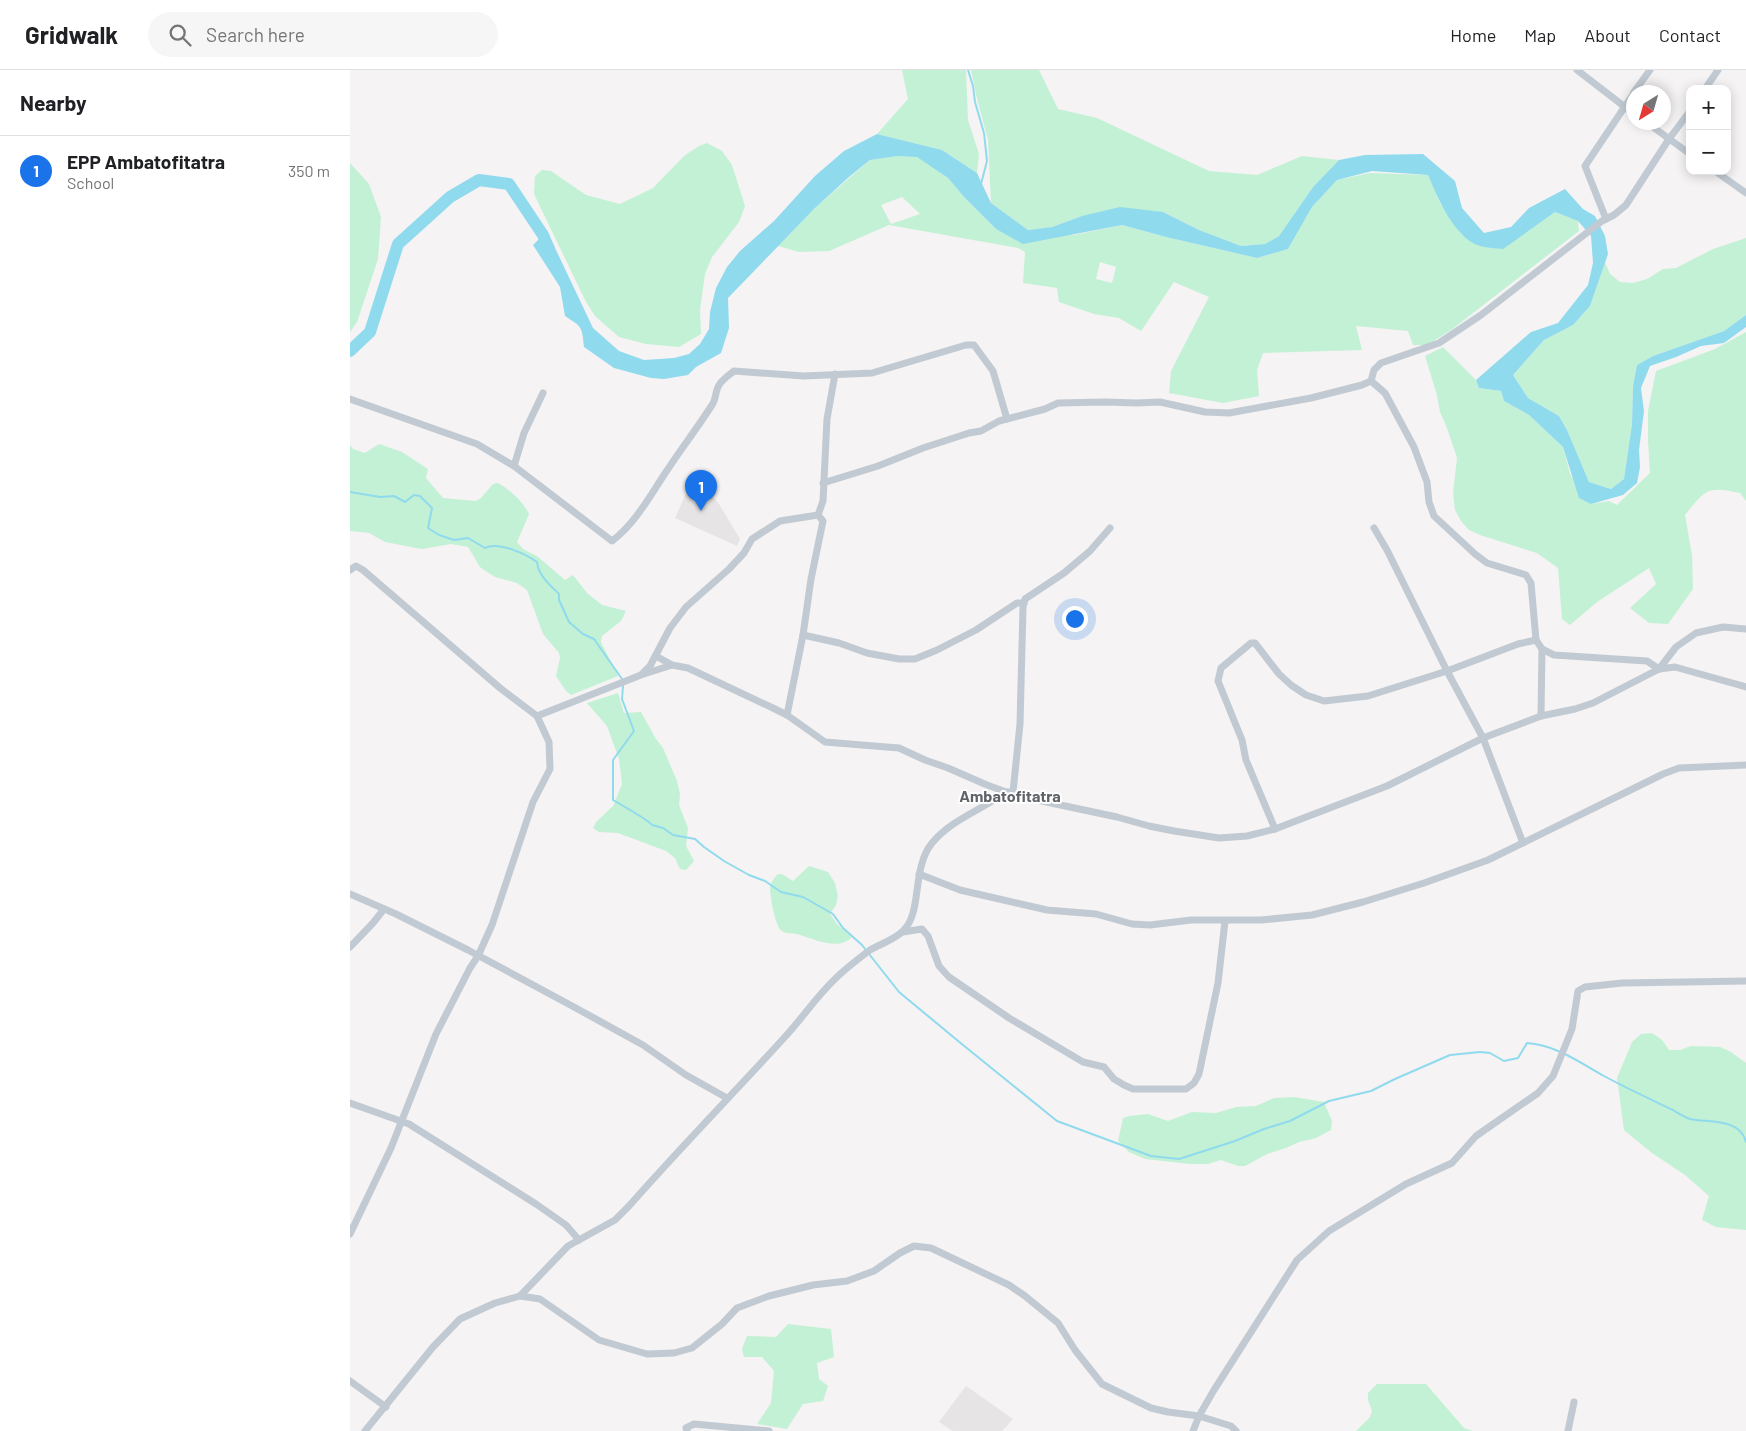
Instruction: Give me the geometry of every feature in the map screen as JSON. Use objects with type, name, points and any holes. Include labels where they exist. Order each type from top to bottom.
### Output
[{"type":"street","points":[[1577,70],[1624,106]]},
{"type":"street","points":[[1640,85],[1650,70]]},
{"type":"street","points":[[1708,85],[1718,70]]},
{"type":"street","points":[[1604,220],[1585,166],[1626,103]]},
{"type":"street","points":[[1371,381],[1374,370],[1381,363],[1439,343],[1481,315],[1604,220],[1614,216],[1626,205],[1668,139],[1686,116]]},
{"type":"street","points":[[1656,130],[1686,151]]},
{"type":"street","points":[[1721,175],[1746,193]]},
{"type":"street","points":[[350,399],[477,444],[514,466],[612,541],[621,534],[643,509],[714,402],[717,388],[734,371],[804,376],[872,373],[966,345],[974,345],[993,371],[1007,418]]},
{"type":"street","points":[[818,515],[823,501],[828,419],[835,374]]},
{"type":"street","points":[[823,483],[878,466],[923,448],[981,431],[1007,418],[1045,409],[1058,402],[1160,402],[1205,412],[1229,413],[1311,398],[1371,381]]},
{"type":"street","points":[[1371,381],[1385,393],[1414,447],[1427,482],[1429,502],[1434,516],[1488,563],[1526,575],[1531,583],[1536,640],[1542,649],[1554,655],[1646,661],[1660,669]]},
{"type":"street","points":[[514,466],[524,433],[543,393]]},
{"type":"street","points":[[787,715],[804,635],[811,579],[823,521],[818,515]]},
{"type":"street","points":[[641,675],[650,666],[670,628],[686,607],[729,569],[744,553],[752,539],[780,521],[818,515]]},
{"type":"street","points":[[1010,792],[1020,724],[1024,603],[1032,593],[1064,573],[1090,551],[1110,528]]},
{"type":"street","points":[[1374,528],[1387,550],[1447,671],[1484,738],[1523,843]]},
{"type":"street","points":[[350,570],[356,566],[363,570],[500,688],[537,716],[549,742],[550,768],[533,802],[492,926],[436,1034],[402,1123],[350,1234]]},
{"type":"street","points":[[804,635],[839,643],[867,653],[899,659],[915,659],[976,630],[1017,603],[1024,603]]},
{"type":"street","points":[[1660,669],[1676,646],[1696,634],[1723,627],[1746,629]]},
{"type":"street","points":[[1275,829],[1246,760],[1242,740],[1218,681],[1221,668],[1251,643],[1255,643],[1279,674],[1291,684],[1306,695],[1324,701],[1368,696],[1447,671],[1518,644],[1536,640]]},
{"type":"street","points":[[1540,716],[1542,649]]},
{"type":"street","points":[[656,656],[672,665],[688,668],[787,715],[825,742],[899,748],[924,760],[1018,796],[1117,817],[1148,826],[1219,838],[1247,836],[1275,829],[1387,786],[1484,738],[1540,716],[1575,709],[1593,703],[1660,669],[1675,668],[1746,688]]},
{"type":"street","points":[[537,716],[641,675],[672,665]]},
{"type":"street","points":[[919,874],[960,890],[1047,910],[1096,914],[1132,924],[1150,925],[1191,920],[1261,920],[1312,914],[1363,902],[1488,860],[1663,774],[1679,768],[1746,765]]},
{"type":"street","points":[[903,932],[913,918],[921,864],[932,844],[953,823],[1010,792]]},
{"type":"street","points":[[350,894],[478,956],[643,1045],[686,1075],[727,1098]]},
{"type":"street","points":[[350,947],[384,910]]},
{"type":"street","points":[[520,1296],[568,1246],[615,1220],[629,1206],[784,1038],[833,980],[870,950],[903,932],[922,929],[928,936],[940,966],[949,977],[1009,1018],[1083,1062],[1104,1067],[1114,1078],[1133,1089],[1186,1089],[1194,1083],[1199,1074],[1218,983],[1225,921]]},
{"type":"street","points":[[1193,1431],[1199,1416],[1296,1260],[1328,1231],[1406,1184],[1452,1163],[1476,1136],[1538,1093],[1553,1076],[1574,1018],[1575,1001],[1578,991],[1585,988],[1622,983],[1746,981]]},
{"type":"street","points":[[350,1103],[408,1124],[536,1204],[566,1225],[579,1240]]},
{"type":"street","points":[[366,1431],[433,1347],[460,1319],[495,1303],[520,1296],[540,1299],[599,1340],[647,1354],[674,1353],[692,1348],[722,1324],[737,1308],[769,1296],[813,1285],[847,1281],[874,1271],[914,1246],[931,1248],[1009,1285],[1025,1296],[1058,1323],[1075,1350],[1102,1384],[1151,1408],[1199,1416],[1231,1426],[1236,1431]]},
{"type":"street","points":[[350,1381],[386,1407]]},
{"type":"street","points":[[1568,1431],[1574,1402]]},
{"type":"street","points":[[687,1431],[686,1428],[694,1424],[769,1431]]},
{"type":"shaded area","points":[[692,480],[704,487],[719,504],[740,539],[737,546],[675,518]]},
{"type":"shaded area","points":[[966,1386],[1013,1419],[1002,1431],[953,1431],[939,1422]]},
{"type":"green space","points":[[902,70],[966,70],[968,120],[979,154],[977,173],[942,150],[877,134],[908,99]]},
{"type":"green space","points":[[971,70],[1039,70],[1058,109],[1097,118],[1209,171],[1257,175],[1302,156],[1339,160],[1313,187],[1279,236],[1265,244],[1241,246],[1199,230],[1163,212],[1082,216],[1052,227],[1028,230],[991,203],[988,140]]},
{"type":"green space","points":[[707,143],[722,151],[732,165],[745,206],[739,222],[712,257],[705,274],[700,310],[701,334],[679,347],[646,344],[619,337],[595,316],[586,302],[534,194],[535,176],[542,170],[551,171],[586,195],[620,204],[653,188],[684,156]]},
{"type":"green space","points":[[898,156],[917,156],[948,178],[996,229],[1074,235],[1122,225],[1257,258],[1288,249],[1312,207],[1337,180],[1370,173],[1428,175],[1440,203],[1461,234],[1479,246],[1530,229],[1555,212],[1578,221],[1579,231],[1451,330],[1427,345],[1413,345],[1408,331],[1356,326],[1362,350],[1263,353],[1257,370],[1259,396],[1223,403],[1169,393],[1171,371],[1209,297],[1174,282],[1141,331],[1119,318],[1094,314],[1059,302],[1057,288],[1023,283],[1025,252],[1018,248],[889,225],[829,251],[799,252],[778,246],[814,209],[870,160]],"holes":[[[902,197],[920,214],[891,224],[881,205]],[[1100,262],[1116,267],[1112,283],[1096,279]]]},
{"type":"green space","points":[[350,163],[369,184],[381,217],[378,259],[357,322],[350,332]]},
{"type":"green space","points":[[1746,238],[1746,315],[1724,331],[1653,356],[1637,365],[1633,386],[1632,424],[1624,479],[1611,489],[1589,482],[1559,416],[1528,398],[1513,375],[1544,340],[1573,325],[1590,306],[1605,262],[1610,274],[1620,282],[1633,283],[1647,279],[1663,269],[1676,268],[1713,249]]},
{"type":"green space","points":[[1746,332],[1746,501],[1740,493],[1714,490],[1703,495],[1685,515],[1692,555],[1693,589],[1668,624],[1649,623],[1630,608],[1656,584],[1649,568],[1597,602],[1570,625],[1562,619],[1558,568],[1537,553],[1469,530],[1461,521],[1455,510],[1453,493],[1457,458],[1440,412],[1437,395],[1425,356],[1443,347],[1476,380],[1479,388],[1501,391],[1504,401],[1529,415],[1563,447],[1570,474],[1591,504],[1609,501],[1617,505],[1650,473],[1648,411],[1656,371],[1715,349]]},
{"type":"green space","points":[[379,444],[402,452],[428,469],[426,478],[443,498],[476,501],[493,484],[498,483],[516,496],[529,514],[517,542],[523,549],[537,556],[565,580],[573,575],[587,593],[602,605],[626,611],[621,621],[602,636],[601,642],[618,676],[571,695],[566,691],[556,676],[560,658],[559,653],[543,634],[527,590],[517,583],[495,577],[484,570],[480,567],[468,547],[451,544],[422,549],[385,542],[369,533],[350,531],[350,445],[353,449],[365,453]]},
{"type":"green space","points":[[618,693],[624,713],[641,712],[663,748],[677,781],[680,794],[679,805],[688,828],[686,846],[694,861],[686,870],[680,869],[675,858],[666,851],[618,833],[599,832],[593,828],[596,822],[613,806],[622,784],[619,759],[607,726],[587,703]]},
{"type":"green space","points":[[809,866],[828,872],[835,883],[838,896],[836,905],[830,914],[837,924],[852,937],[846,941],[832,944],[825,943],[797,934],[785,933],[777,924],[772,903],[771,883],[778,874],[782,874],[793,881]]},
{"type":"green space","points":[[1652,1033],[1662,1040],[1669,1050],[1680,1050],[1691,1046],[1720,1047],[1731,1052],[1746,1063],[1746,1230],[1716,1227],[1702,1220],[1709,1196],[1685,1175],[1652,1153],[1624,1130],[1617,1078],[1632,1042],[1641,1034]]},
{"type":"green space","points":[[1294,1097],[1324,1102],[1332,1121],[1331,1130],[1316,1138],[1267,1154],[1245,1166],[1238,1166],[1221,1160],[1208,1164],[1190,1164],[1145,1159],[1129,1152],[1118,1141],[1123,1118],[1129,1116],[1148,1114],[1168,1121],[1192,1112],[1216,1113],[1236,1107],[1256,1106],[1274,1098]]},
{"type":"green space","points":[[788,1324],[831,1329],[834,1357],[817,1363],[819,1379],[828,1386],[823,1401],[803,1404],[787,1429],[757,1424],[771,1403],[774,1371],[762,1357],[744,1357],[742,1349],[747,1336],[776,1337]]},
{"type":"green space","points":[[1377,1384],[1426,1384],[1464,1428],[1473,1431],[1356,1431],[1370,1417],[1372,1411],[1368,1400],[1368,1393]]},
{"type":"water","points":[[877,134],[942,150],[977,173],[991,203],[1028,230],[1052,227],[1082,216],[1120,207],[1163,212],[1199,230],[1241,246],[1265,244],[1279,236],[1313,187],[1339,160],[1365,155],[1423,154],[1455,181],[1462,208],[1484,233],[1511,227],[1529,208],[1565,189],[1583,209],[1595,216],[1605,236],[1608,254],[1590,306],[1573,325],[1544,340],[1513,375],[1528,398],[1559,416],[1589,482],[1611,489],[1624,479],[1632,424],[1633,386],[1637,365],[1653,356],[1724,331],[1746,315],[1746,327],[1724,343],[1701,346],[1650,366],[1641,388],[1644,411],[1637,483],[1623,495],[1591,504],[1579,498],[1563,447],[1529,415],[1504,401],[1501,391],[1479,388],[1476,380],[1531,332],[1558,323],[1588,285],[1593,263],[1591,236],[1578,221],[1555,212],[1503,249],[1483,247],[1471,242],[1455,226],[1436,194],[1428,175],[1372,171],[1337,180],[1312,207],[1288,249],[1257,258],[1122,225],[1023,244],[996,229],[948,178],[917,157],[898,156],[870,160],[849,177],[814,209],[728,298],[729,328],[721,353],[696,367],[688,375],[664,379],[651,378],[614,368],[584,347],[580,328],[565,316],[560,287],[533,245],[547,231],[593,328],[619,351],[644,360],[674,358],[689,354],[700,344],[709,329],[710,312],[716,288],[727,267],[740,251],[774,221],[815,176],[844,151]]},
{"type":"waterway","points":[[968,70],[984,133],[987,161],[981,184]]},
{"type":"waterway","points":[[350,351],[370,332],[398,244],[450,197],[479,180],[509,184],[543,235],[549,249]]},
{"type":"waterway","points":[[350,492],[380,497],[394,496],[405,502],[414,495],[420,496],[432,508],[428,528],[439,535],[454,540],[468,538],[485,548],[491,546],[504,547],[526,555],[537,562],[542,575],[559,594],[559,600],[569,622],[583,634],[594,639],[622,679]]},
{"type":"waterway","points":[[623,686],[622,699],[634,731],[613,760],[613,800],[652,825],[663,828],[673,835],[695,839],[724,861],[749,875],[765,881],[781,892],[803,897],[833,914],[843,928],[862,945],[899,992],[1057,1121],[1151,1156],[1179,1159],[1290,1121],[1329,1101],[1371,1091],[1450,1055],[1490,1053],[1504,1061],[1518,1058],[1527,1043],[1538,1044],[1567,1055],[1690,1119],[1731,1125],[1743,1134],[1746,1142]]},
{"type":"place","name":"EPP Ambatofitatra","points":[[701,511]]},
{"type":"district","name":"Ambatofitatra","points":[[1010,795]]}]
